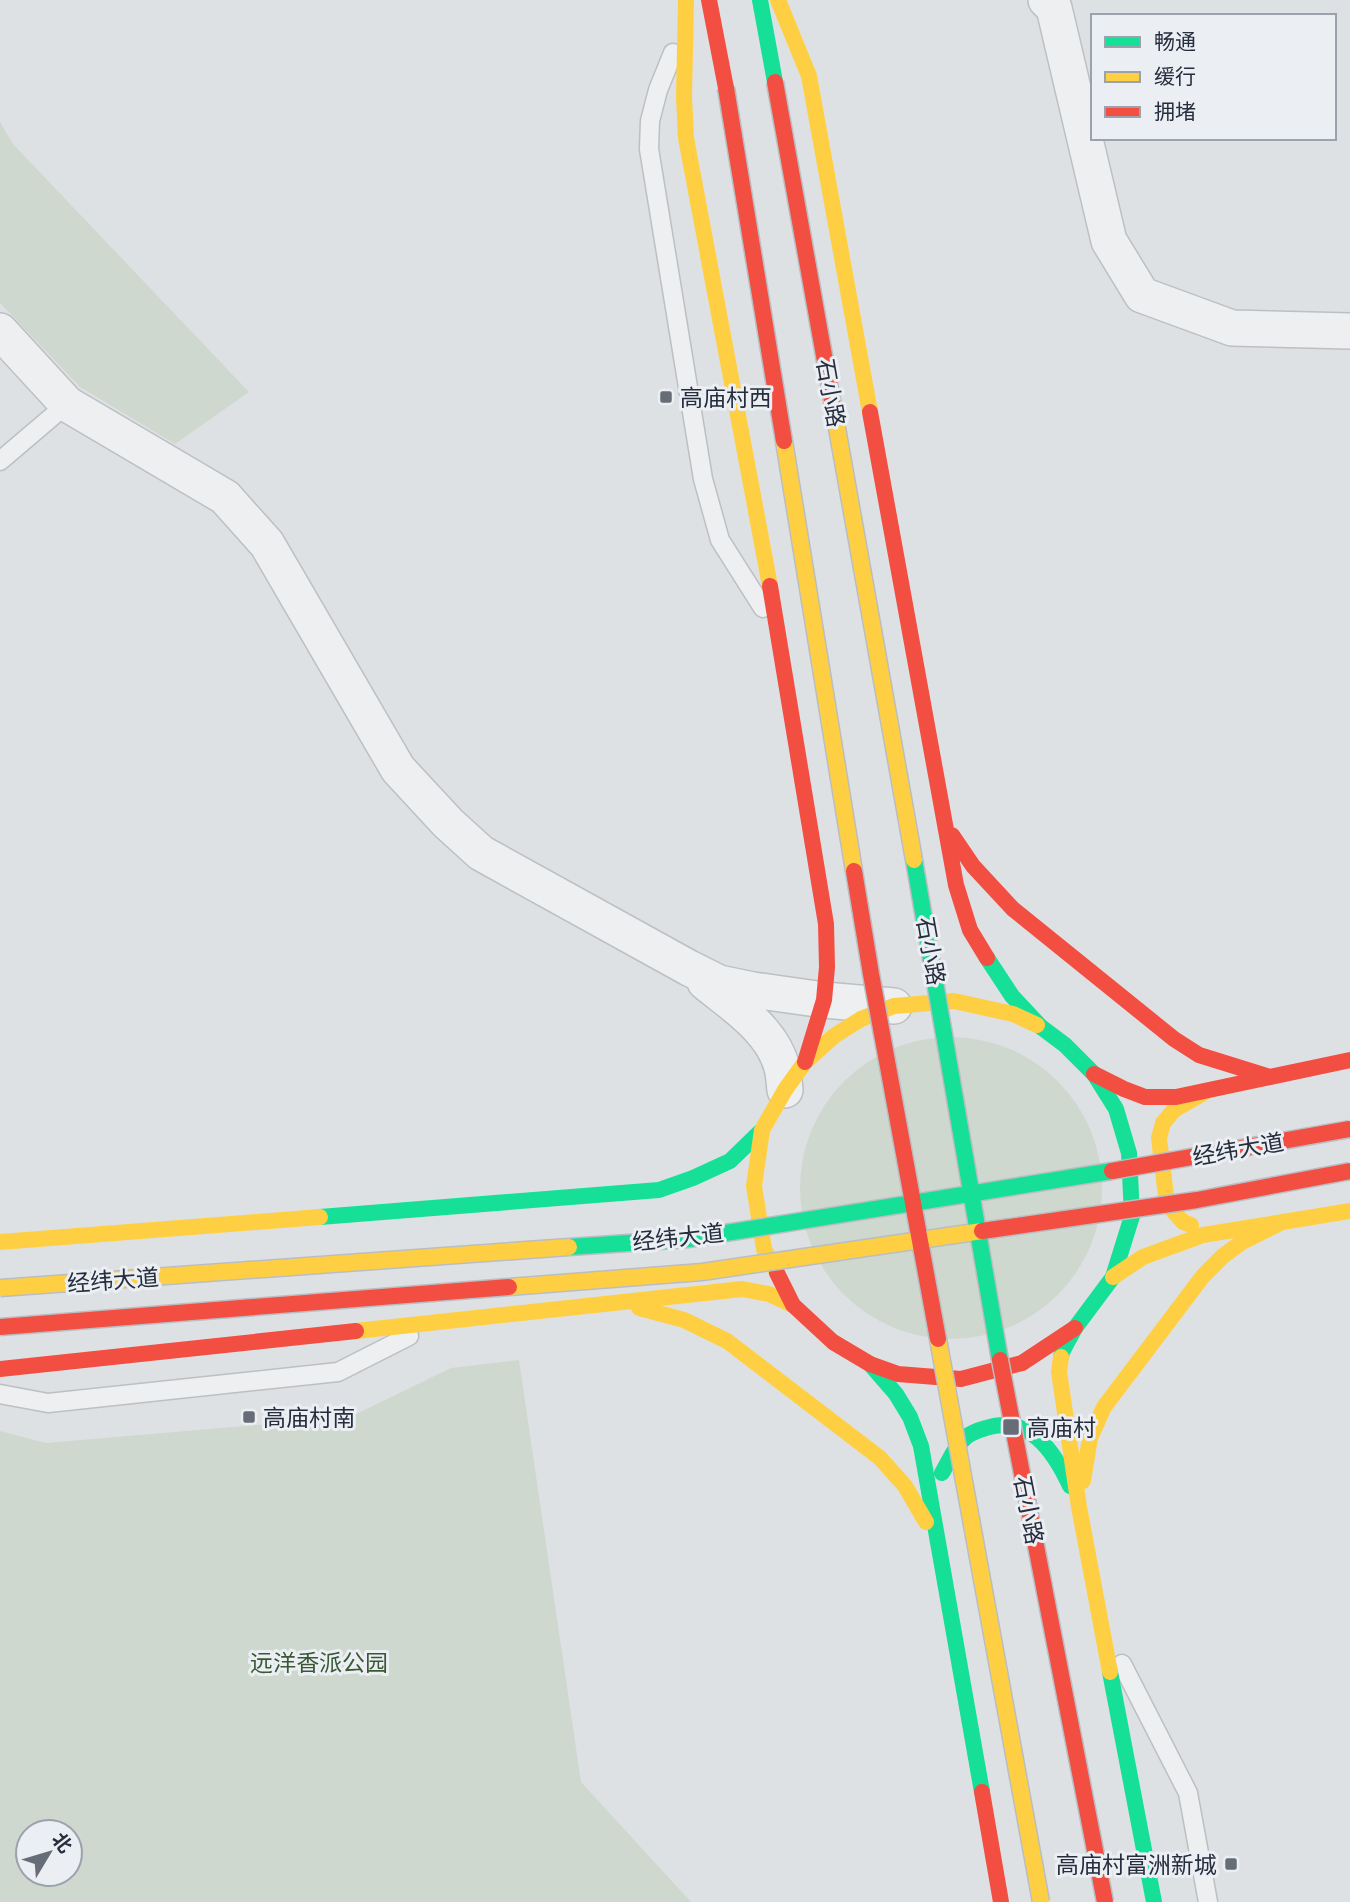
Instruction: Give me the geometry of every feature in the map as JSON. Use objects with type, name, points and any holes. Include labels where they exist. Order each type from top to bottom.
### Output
[{"type":"street","points":[[687,0],[684,97],[686,138],[778,631],[826,924],[827,967],[824,1000],[804,1062]]},
{"type":"street","points":[[709,0],[726,88],[870,974],[1041,1902]]},
{"type":"street","name":"石小路","points":[[760,0],[949,1054],[993,1322],[1105,1902]]},
{"type":"street","points":[[778,0],[809,76],[956,885],[971,930],[992,967],[1012,996],[1041,1027],[1065,1045],[1094,1074],[1116,1109],[1129,1153],[1132,1216],[1113,1277],[1075,1328],[1062,1352],[1059,1371],[1079,1507],[1154,1902]]},
{"type":"street","points":[[1046,0],[1054,8],[1109,241],[1142,295],[1232,328],[1350,331]]},
{"type":"street","points":[[0,331],[67,404],[225,497],[267,544],[398,769],[481,853],[719,983],[824,1000],[894,1006],[954,1001],[1013,1014],[1041,1027]]},
{"type":"street","points":[[945,824],[973,866],[1013,909],[1174,1039],[1199,1055],[1270,1077]]},
{"type":"street","points":[[689,968],[766,1035],[782,1068],[785,1090]]},
{"type":"street","points":[[0,1242],[659,1190],[730,1161],[762,1130],[804,1062],[834,1036],[861,1019],[894,1006]]},
{"type":"street","points":[[1094,1074],[1145,1097],[1176,1097],[1350,1060]]},
{"type":"street","points":[[1210,1090],[1174,1110],[1163,1123],[1159,1138],[1166,1196],[1174,1212],[1182,1222],[1218,1233]]},
{"type":"street","name":"经纬大道","points":[[0,1288],[688,1239],[1196,1157],[1350,1129]]},
{"type":"street","points":[[762,1130],[754,1186],[764,1249],[793,1305]]},
{"type":"street","name":"经纬大道","points":[[0,1327],[702,1272],[1198,1200],[1350,1171]]},
{"type":"street","points":[[395,1210],[424,1225]]},
{"type":"street","points":[[1113,1277],[1143,1257],[1184,1241],[1350,1211]]},
{"type":"street","points":[[1079,1507],[1090,1438],[1104,1407],[1203,1276],[1242,1242],[1282,1222]]},
{"type":"street","points":[[393,1327],[438,1311],[450,1300],[458,1286],[460,1274],[452,1250],[441,1238]]},
{"type":"street","points":[[0,1368],[742,1289],[769,1294],[793,1305],[833,1342],[870,1364],[898,1374],[961,1379],[1023,1363],[1075,1328]]},
{"type":"street","points":[[617,1303],[671,1314],[727,1341],[882,1458],[904,1483],[919,1507],[939,1550]]},
{"type":"street","points":[[870,1364],[896,1394],[910,1418],[921,1446],[1001,1902]]},
{"type":"street","points":[[932,1505],[942,1475],[962,1441],[973,1432],[1001,1423],[1019,1426],[1050,1449],[1063,1467],[1079,1507]]},
{"type":"lane","points":[[686,20],[650,121],[649,149],[710,508],[720,540],[778,631]]},
{"type":"lane","points":[[0,461],[67,404]]},
{"type":"lane","points":[[0,1394],[48,1403],[338,1372],[436,1323]]},
{"type":"lane","points":[[1101,1624],[1188,1793],[1208,1902]]},
{"type":"green space","points":[[0,122],[13,144],[249,392],[175,444],[80,387],[0,303]]},
{"type":"green space","points":[[936,1037],[966,1037],[1009,1048],[1035,1062],[1068,1092],[1091,1130],[1096,1144],[1102,1203],[1091,1246],[1077,1272],[1058,1295],[1035,1314],[1009,1328],[966,1339],[936,1339],[893,1328],[867,1314],[834,1284],[811,1246],[806,1232],[800,1203],[800,1173],[811,1130],[825,1104],[855,1071],[893,1048],[907,1043]]},
{"type":"green space","name":"远洋香派公园","points":[[519,1360],[581,1782],[691,1902],[0,1902],[0,1431],[46,1443],[350,1417],[451,1368]]},
{"type":"traffic: fast","points":[[760,0],[775,82]]},
{"type":"traffic: fast","points":[[914,860],[1000,1360]]},
{"type":"traffic: fast","points":[[987,958],[1012,996],[1041,1027],[1065,1045],[1094,1074],[1116,1109],[1129,1153],[1132,1216],[1113,1277],[1075,1328],[1061,1357]]},
{"type":"traffic: fast","points":[[320,1217],[659,1190],[730,1161],[762,1130]]},
{"type":"traffic: fast","points":[[569,1247],[688,1239],[1112,1171]]},
{"type":"traffic: fast","points":[[870,1364],[896,1394],[910,1417],[921,1446],[982,1792]]},
{"type":"traffic: fast","points":[[942,1473],[955,1449],[968,1435],[1001,1425],[1015,1426],[1027,1431],[1048,1449],[1070,1486]]},
{"type":"traffic: fast","points":[[1110,1672],[1154,1902]]},
{"type":"traffic: slow","points":[[686,0],[686,138],[770,586]]},
{"type":"traffic: slow","points":[[778,0],[809,76],[870,412]]},
{"type":"traffic: slow","points":[[832,400],[914,860]]},
{"type":"traffic: slow","points":[[784,441],[854,871]]},
{"type":"traffic: slow","points":[[777,1273],[764,1249],[754,1186],[762,1130],[805,1062],[834,1036],[861,1019],[894,1006],[954,1001],[1013,1014],[1037,1025]]},
{"type":"traffic: slow","points":[[1191,1225],[1183,1222],[1174,1212],[1166,1196],[1159,1138],[1163,1123],[1174,1110],[1205,1092]]},
{"type":"traffic: slow","points":[[1113,1277],[1143,1257],[1203,1235],[1350,1211]]},
{"type":"traffic: slow","points":[[0,1242],[320,1217]]},
{"type":"traffic: slow","points":[[1083,1481],[1090,1438],[1104,1407],[1203,1276],[1242,1242],[1282,1222]]},
{"type":"traffic: slow","points":[[509,1287],[702,1272],[982,1231]]},
{"type":"traffic: slow","points":[[0,1288],[569,1247]]},
{"type":"traffic: slow","points":[[356,1331],[742,1289],[769,1294],[793,1305]]},
{"type":"traffic: slow","points":[[639,1308],[684,1320],[727,1341],[880,1458],[905,1486],[926,1522]]},
{"type":"traffic: slow","points":[[938,1339],[1041,1902]]},
{"type":"traffic: slow","points":[[1061,1357],[1059,1372],[1079,1507],[1110,1672]]},
{"type":"traffic: jam","points":[[709,0],[726,88]]},
{"type":"traffic: jam","points":[[775,82],[832,400]]},
{"type":"traffic: jam","points":[[726,88],[784,441]]},
{"type":"traffic: jam","points":[[870,412],[956,885],[970,930],[987,958]]},
{"type":"traffic: jam","points":[[770,586],[826,924],[827,967],[824,1000],[805,1062]]},
{"type":"traffic: jam","points":[[952,835],[973,866],[1013,909],[1174,1039],[1199,1055],[1270,1077]]},
{"type":"traffic: jam","points":[[854,871],[938,1339]]},
{"type":"traffic: jam","points":[[1094,1074],[1145,1097],[1176,1097],[1350,1060]]},
{"type":"traffic: jam","points":[[1112,1171],[1350,1129]]},
{"type":"traffic: jam","points":[[982,1231],[1197,1200],[1350,1171]]},
{"type":"traffic: jam","points":[[777,1273],[793,1305],[833,1342],[870,1364],[898,1374],[961,1379],[1022,1363],[1075,1328]]},
{"type":"traffic: jam","points":[[0,1327],[509,1287]]},
{"type":"traffic: jam","points":[[0,1369],[356,1331]]},
{"type":"traffic: jam","points":[[1000,1360],[1105,1902]]},
{"type":"traffic: jam","points":[[982,1792],[1001,1902]]},
{"type":"place","name":"高庙村西","points":[[666,397]]},
{"type":"place","name":"高庙村南","points":[[249,1417]]},
{"type":"place","name":"高庙村","points":[[1011,1427]]},
{"type":"place","name":"高庙村富洲新城","points":[[1231,1864]]}]
